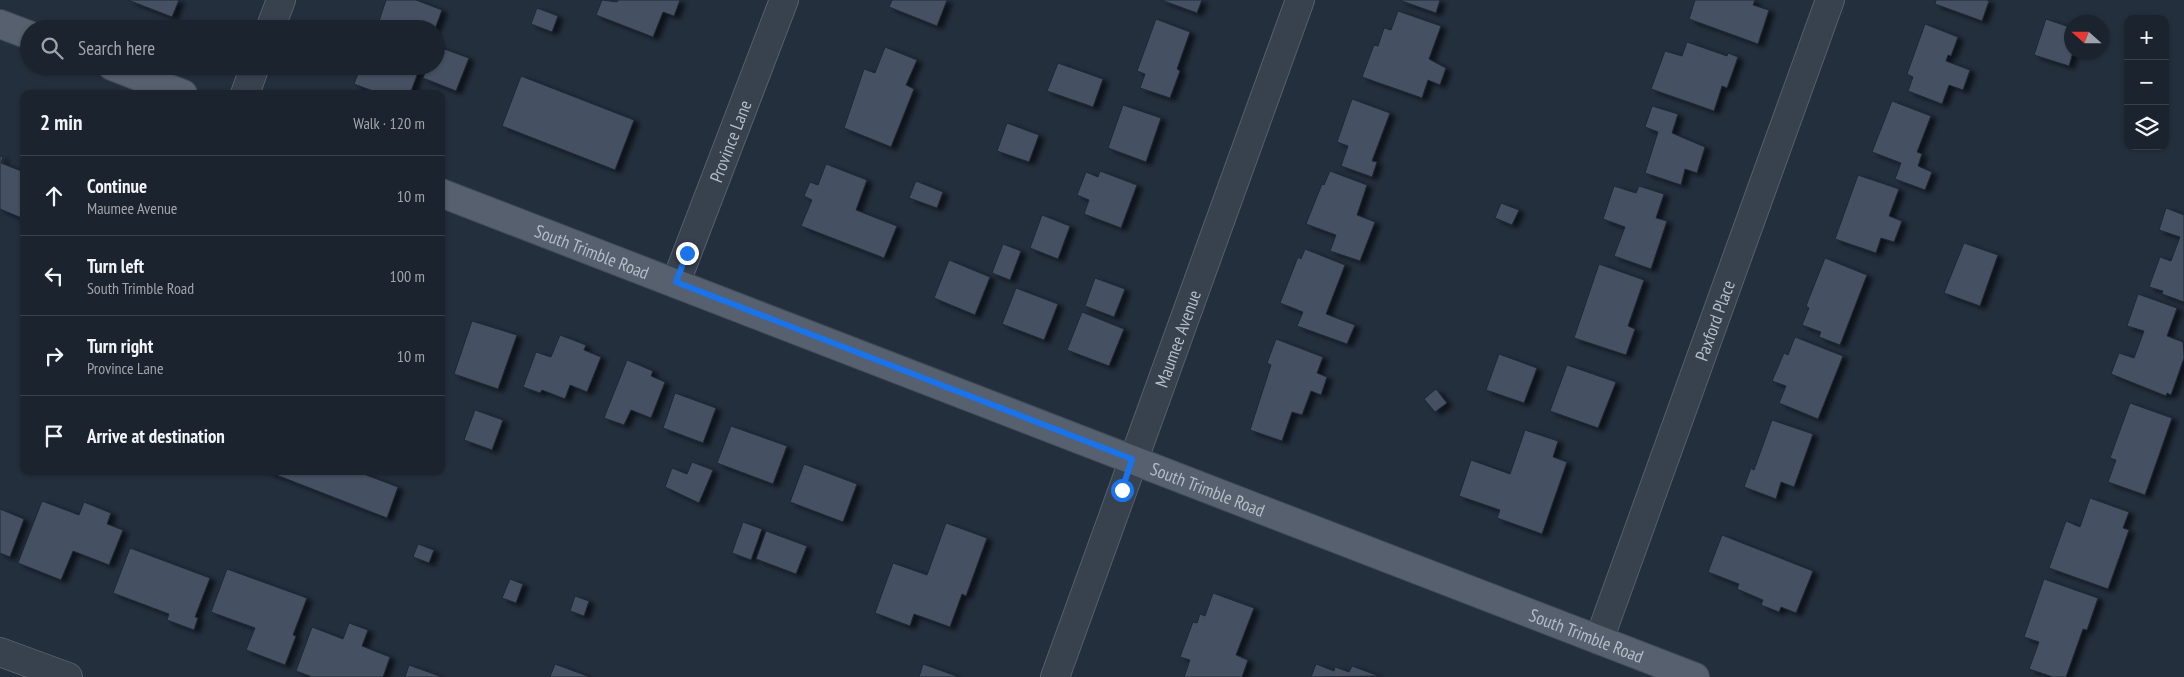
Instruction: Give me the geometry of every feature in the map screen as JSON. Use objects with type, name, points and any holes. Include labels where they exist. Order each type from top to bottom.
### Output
[{"type":"main road","points":[[0,24],[20,31]]},
{"type":"main road","points":[[135,75],[173,90]]},
{"type":"main road","name":"South Trimble Road","points":[[445,195],[676,282],[1695,677]]},
{"type":"street","points":[[273,20],[281,0]]},
{"type":"street","name":"Province Lane","points":[[676,282],[784,0]]},
{"type":"street","name":"Maumee Avenue","points":[[1055,677],[1132,459],[1300,0]]},
{"type":"street","name":"Paxford Place","points":[[1599,640],[1830,0]]},
{"type":"street","points":[[246,90],[252,75]]},
{"type":"street","points":[[0,652],[68,677]]},
{"type":"building","points":[[128,0],[179,0],[172,17]]},
{"type":"building","points":[[386,0],[416,0],[442,10],[438,20],[379,20]]},
{"type":"building","points":[[602,0],[617,2],[618,0],[680,0],[674,16],[663,12],[653,37],[596,15]]},
{"type":"building","points":[[892,0],[947,0],[937,26],[889,7]]},
{"type":"building","points":[[1161,0],[1202,0],[1197,13]]},
{"type":"building","points":[[1399,0],[1440,0],[1436,13]]},
{"type":"building","points":[[1695,0],[1755,0],[1753,5],[1769,10],[1758,44],[1689,19]]},
{"type":"building","points":[[1936,0],[1989,1],[1982,21],[1935,4]]},
{"type":"building","points":[[537,8],[558,16],[552,32],[531,24]]},
{"type":"building","points":[[1398,11],[1441,26],[1429,59],[1446,68],[1440,85],[1428,80],[1422,98],[1362,77],[1374,45],[1378,46],[1384,28],[1391,30]]},
{"type":"building","points":[[1156,19],[1190,32],[1177,69],[1180,71],[1170,98],[1140,88],[1145,74],[1137,71]]},
{"type":"building","points":[[2046,19],[2064,25],[2064,60],[2071,60],[2069,66],[2034,55]]},
{"type":"building","points":[[1925,24],[1958,37],[1951,56],[1948,55],[1946,61],[1970,70],[1963,90],[1949,85],[1942,104],[1908,91],[1913,77],[1907,74]]},
{"type":"building","points":[[1687,42],[1727,56],[1728,53],[1738,57],[1727,88],[1722,86],[1714,111],[1651,89],[1665,51],[1682,56]]},
{"type":"building","points":[[885,47],[917,60],[906,85],[914,89],[891,147],[844,128],[864,69],[875,73]]},
{"type":"building","points":[[445,49],[469,58],[456,91],[423,78],[424,75],[445,75]]},
{"type":"building","points":[[1058,63],[1103,79],[1093,107],[1047,91]]},
{"type":"building","points":[[358,75],[417,75],[411,90],[370,90],[354,84]]},
{"type":"building","points":[[521,76],[634,120],[615,170],[502,126]]},
{"type":"building","points":[[1352,99],[1390,113],[1372,161],[1377,162],[1372,177],[1341,166],[1348,146],[1337,142]]},
{"type":"building","points":[[1892,101],[1931,116],[1917,152],[1922,154],[1918,166],[1932,172],[1925,190],[1895,179],[1901,163],[1872,152]]},
{"type":"building","points":[[1123,105],[1161,118],[1146,162],[1108,148]]},
{"type":"building","points":[[1652,106],[1678,114],[1672,133],[1705,147],[1697,173],[1685,169],[1681,185],[1645,173],[1658,132],[1645,127]]},
{"type":"building","points":[[1007,123],[1039,135],[1029,162],[997,151]]},
{"type":"building","points":[[0,156],[3,157],[1,163],[20,170],[20,217],[0,209]]},
{"type":"building","points":[[826,164],[867,180],[856,210],[897,226],[884,258],[801,226],[812,200],[804,196],[810,182],[818,185]]},
{"type":"building","points":[[1100,171],[1137,185],[1121,228],[1084,214],[1089,200],[1077,195],[1086,172],[1098,177]]},
{"type":"building","points":[[1330,171],[1367,185],[1357,215],[1375,222],[1360,261],[1330,251],[1336,235],[1306,224],[1322,184],[1324,185]]},
{"type":"building","points":[[1858,175],[1899,189],[1889,216],[1902,221],[1894,242],[1881,238],[1876,253],[1835,239]]},
{"type":"building","points":[[916,181],[943,192],[937,208],[909,198]]},
{"type":"building","points":[[1614,186],[1636,193],[1639,186],[1664,194],[1656,218],[1667,221],[1651,269],[1614,256],[1625,227],[1603,219]]},
{"type":"building","points":[[1501,203],[1519,210],[1512,225],[1495,218]]},
{"type":"building","points":[[2166,208],[2184,215],[2184,302],[2162,294],[2163,291],[2149,287],[2160,257],[2171,261],[2180,237],[2159,230]]},
{"type":"building","points":[[1042,215],[1070,226],[1058,259],[1030,248]]},
{"type":"building","points":[[1964,243],[1998,255],[1980,306],[1944,293]]},
{"type":"building","points":[[1003,244],[1021,251],[1010,280],[992,273]]},
{"type":"building","points":[[1305,249],[1345,265],[1326,314],[1355,325],[1347,344],[1297,326],[1303,312],[1280,303],[1298,257],[1301,259]]},
{"type":"building","points":[[1825,258],[1867,275],[1840,345],[1819,337],[1821,332],[1802,325],[1809,308],[1806,306]]},
{"type":"building","points":[[949,260],[990,277],[975,315],[934,298]]},
{"type":"building","points":[[1599,264],[1644,280],[1628,326],[1635,329],[1626,355],[1574,338]]},
{"type":"building","points":[[1095,278],[1125,289],[1114,317],[1085,306]]},
{"type":"building","points":[[1016,288],[1058,304],[1044,340],[1002,324]]},
{"type":"building","points":[[2138,294],[2177,308],[2167,336],[2183,342],[2184,358],[2171,395],[2167,393],[2166,396],[2111,374],[2119,353],[2134,358],[2144,331],[2127,326]]},
{"type":"building","points":[[1082,312],[1124,329],[1109,366],[1067,350]]},
{"type":"building","points":[[472,321],[517,335],[498,389],[454,374]]},
{"type":"building","points":[[560,335],[586,345],[584,350],[601,357],[587,392],[570,385],[565,399],[542,390],[540,393],[523,387],[536,352],[551,357]]},
{"type":"building","points":[[1795,337],[1843,356],[1818,419],[1779,403],[1786,386],[1772,381],[1784,353],[1788,355]]},
{"type":"building","points":[[1276,339],[1323,357],[1317,373],[1327,377],[1321,395],[1311,391],[1302,415],[1292,412],[1282,441],[1250,430],[1271,365],[1267,363]]},
{"type":"building","points":[[1499,354],[1537,368],[1524,403],[1486,390]]},
{"type":"building","points":[[627,360],[653,371],[651,376],[665,382],[651,418],[631,410],[624,425],[604,418]]},
{"type":"building","points":[[1567,365],[1616,382],[1598,428],[1550,411]]},
{"type":"building","points":[[1436,389],[1447,403],[1435,412],[1424,399]]},
{"type":"building","points":[[675,393],[716,408],[703,443],[663,428]]},
{"type":"building","points":[[2130,403],[2172,418],[2145,495],[2108,482],[2116,460],[2110,458]]},
{"type":"building","points":[[475,410],[503,420],[492,450],[464,440]]},
{"type":"building","points":[[1772,420],[1813,434],[1794,487],[1781,482],[1776,499],[1744,487],[1751,468],[1754,470]]},
{"type":"building","points":[[731,426],[787,446],[773,484],[717,463]]},
{"type":"building","points":[[1525,430],[1558,441],[1553,457],[1567,462],[1542,534],[1497,518],[1500,510],[1459,496],[1471,460],[1510,474]]},
{"type":"building","points":[[692,462],[713,470],[699,503],[665,487],[672,468],[687,474]]},
{"type":"building","points":[[804,464],[857,484],[843,522],[790,502]]},
{"type":"building","points":[[276,475],[366,475],[398,487],[387,518]]},
{"type":"building","points":[[2090,498],[2129,512],[2123,528],[2129,530],[2108,589],[2049,568],[2066,521],[2080,527]]},
{"type":"building","points":[[42,501],[79,515],[84,502],[111,513],[107,524],[123,530],[109,565],[73,551],[61,580],[18,563]]},
{"type":"building","points":[[0,509],[24,519],[10,557],[0,553]]},
{"type":"building","points":[[743,522],[762,529],[751,560],[732,553]]},
{"type":"building","points":[[946,523],[987,538],[966,596],[962,594],[950,627],[914,614],[910,626],[875,613],[893,563],[927,575]]},
{"type":"building","points":[[766,531],[807,546],[796,574],[756,559]]},
{"type":"building","points":[[1722,535],[1813,571],[1796,613],[1781,607],[1779,612],[1761,605],[1763,600],[1737,589],[1739,584],[1708,572]]},
{"type":"building","points":[[418,544],[434,550],[429,563],[413,557]]},
{"type":"building","points":[[130,548],[210,578],[195,617],[198,618],[194,630],[167,620],[169,614],[113,593]]},
{"type":"building","points":[[227,569],[307,598],[293,635],[296,636],[285,665],[246,650],[255,628],[211,612]]},
{"type":"building","points":[[510,579],[523,584],[516,603],[502,598]]},
{"type":"building","points":[[2044,579],[2098,598],[2087,630],[2083,629],[2066,677],[2053,677],[2029,669],[2039,642],[2024,637]]},
{"type":"building","points":[[1213,593],[1254,608],[1236,655],[1248,660],[1242,677],[1184,677],[1190,660],[1180,657],[1193,622],[1197,623],[1200,614],[1205,616]]},
{"type":"building","points":[[575,596],[589,601],[584,616],[570,611]]},
{"type":"building","points":[[349,623],[368,630],[362,646],[390,657],[383,677],[312,677],[296,671],[312,627],[343,639]]},
{"type":"building","points":[[555,664],[590,677],[550,677]]},
{"type":"building","points":[[923,664],[959,677],[919,677]]},
{"type":"building","points":[[1316,664],[1334,671],[1335,667],[1349,672],[1352,666],[1379,676],[1311,677]]},
{"type":"building","points":[[409,665],[442,677],[405,677]]},
{"type":"route","points":[[687,253],[676,282],[1132,459],[1122,490]]}]
